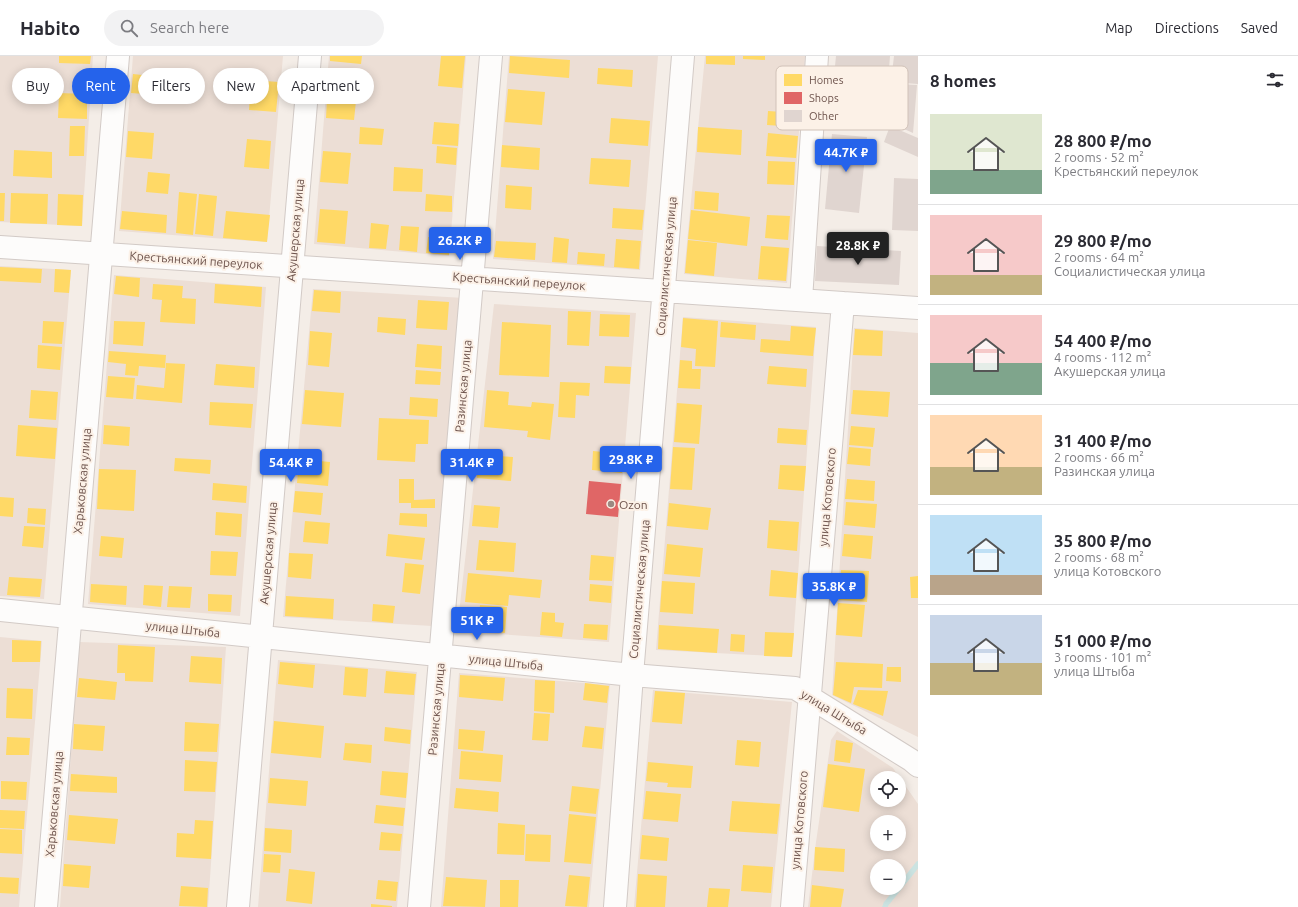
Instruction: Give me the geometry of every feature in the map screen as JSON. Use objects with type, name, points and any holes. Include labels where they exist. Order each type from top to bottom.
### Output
[{"type":"street","name":"Харьковская улица","points":[[46,907],[118,56]]},
{"type":"street","name":"Акушерская улица","points":[[238,907],[310,56]]},
{"type":"street","name":"Разинская улица","points":[[419,907],[491,56]]},
{"type":"street","name":"Социалистическая улица","points":[[615,907],[632,675],[683,56]]},
{"type":"street","points":[[816,66],[817,56]]},
{"type":"street","points":[[801,300],[812,130]]},
{"type":"street","name":"Крестьянский переулок","points":[[0,247],[918,308]]},
{"type":"street","name":"улица Котовского","points":[[792,907],[843,303]]},
{"type":"street","name":"улица Штыба","points":[[0,610],[440,654],[632,675],[795,688],[911,760],[918,766]]},
{"type":"shaded area","points":[[0,56],[93,56],[92,68],[72,68],[72,104],[90,104],[82,226],[0,222]]},
{"type":"shaded area","points":[[133,56],[283,56],[282,68],[277,68],[277,104],[279,104],[267,242],[119,231]]},
{"type":"shaded area","points":[[329,56],[466,56],[449,256],[314,244],[325,104],[374,104],[374,68],[328,68]]},
{"type":"shaded area","points":[[509,56],[658,56],[640,270],[493,259]]},
{"type":"shaded area","points":[[705,56],[805,56],[804,66],[776,66],[776,130],[799,130],[787,283],[684,274]]},
{"type":"shaded area","points":[[0,266],[71,270],[44,599],[0,596]]},
{"type":"shaded area","points":[[114,275],[266,287],[240,616],[88,604]]},
{"type":"shaded area","points":[[313,289],[464,298],[432,626],[283,617]]},
{"type":"shaded area","points":[[494,304],[636,313],[609,642],[457,631]]},
{"type":"shaded area","points":[[683,317],[816,327],[792,657],[656,650]]},
{"type":"shaded area","points":[[854,328],[918,333],[918,737],[832,695]]},
{"type":"shaded area","points":[[0,637],[42,641],[19,907],[0,907]]},
{"type":"shaded area","points":[[79,642],[226,647],[208,907],[60,907]]},
{"type":"shaded area","points":[[278,660],[417,672],[397,907],[258,907]]},
{"type":"shaded area","points":[[459,673],[610,685],[589,907],[441,907]]},
{"type":"shaded area","points":[[653,690],[792,702],[771,907],[634,907]]},
{"type":"shaded area","points":[[837,731],[893,768],[895,771],[870,771],[870,807],[906,807],[906,787],[918,804],[918,907],[808,907],[831,740]]},
{"type":"building: Homes","points":[[59,56],[91,56],[90,64],[59,63]]},
{"type":"building: Homes","points":[[330,56],[362,56],[361,64],[330,61]]},
{"type":"building: Homes","points":[[441,56],[465,56],[462,88],[438,86]]},
{"type":"building: Homes","points":[[510,56],[570,60],[569,78],[509,73]]},
{"type":"building: Homes","points":[[706,56],[735,56],[735,65],[706,64]]},
{"type":"building: Homes","points":[[743,56],[765,56],[765,60],[743,59]]},
{"type":"building: Homes","points":[[598,68],[633,70],[632,87],[597,84]]},
{"type":"building: Homes","points":[[133,74],[138,75],[138,94],[131,93]]},
{"type":"building: Homes","points":[[269,81],[277,82],[276,112],[249,110],[249,104],[269,104]]},
{"type":"building: Homes","points":[[508,89],[545,92],[542,125],[505,122]]},
{"type":"building: Homes","points":[[64,93],[72,93],[72,104],[87,104],[87,119],[58,118],[59,104],[64,104]]},
{"type":"building: Homes","points":[[327,104],[356,104],[354,120],[326,118]]},
{"type":"building: Homes","points":[[768,111],[776,112],[776,126],[767,125]]},
{"type":"building: Homes","points":[[611,118],[650,121],[648,146],[609,143]]},
{"type":"building: Homes","points":[[434,122],[459,124],[458,146],[432,144]]},
{"type":"building: Homes","points":[[70,126],[85,126],[84,156],[69,156]]},
{"type":"building: Homes","points":[[360,127],[384,129],[382,145],[359,144]]},
{"type":"building: Homes","points":[[698,127],[742,130],[741,155],[697,152]]},
{"type":"building: Homes","points":[[128,131],[154,133],[152,159],[126,157]]},
{"type":"building: Homes","points":[[768,133],[798,136],[796,158],[766,156]]},
{"type":"building: Homes","points":[[247,139],[271,141],[269,169],[244,167]]},
{"type":"building: Homes","points":[[502,145],[540,148],[539,170],[501,167]]},
{"type":"building: Homes","points":[[437,146],[457,148],[456,165],[436,163]]},
{"type":"building: Homes","points":[[14,150],[52,152],[52,178],[13,176]]},
{"type":"building: Homes","points":[[323,151],[351,153],[348,184],[320,182]]},
{"type":"building: Homes","points":[[591,158],[631,160],[629,187],[589,184]]},
{"type":"building: Homes","points":[[768,161],[795,162],[794,185],[767,184]]},
{"type":"building: Homes","points":[[394,167],[423,169],[422,192],[393,191]]},
{"type":"building: Homes","points":[[148,172],[170,174],[168,194],[146,192]]},
{"type":"building: Homes","points":[[506,185],[532,187],[531,210],[505,208]]},
{"type":"building: Homes","points":[[695,191],[719,193],[718,211],[694,209]]},
{"type":"building: Homes","points":[[179,192],[197,194],[193,235],[176,233]]},
{"type":"building: Homes","points":[[0,193],[5,193],[4,221],[0,221]]},
{"type":"building: Homes","points":[[11,193],[48,194],[47,224],[10,223]]},
{"type":"building: Homes","points":[[58,194],[83,195],[82,226],[57,225]]},
{"type":"building: Homes","points":[[199,194],[217,196],[213,236],[195,234]]},
{"type":"building: Homes","points":[[426,194],[452,196],[452,212],[425,211]]},
{"type":"building: Homes","points":[[613,208],[644,210],[642,230],[612,228]]},
{"type":"building: Homes","points":[[320,209],[348,211],[345,244],[317,242]]},
{"type":"building: Homes","points":[[691,210],[750,217],[747,246],[688,239]]},
{"type":"building: Homes","points":[[122,211],[167,215],[166,233],[120,229]]},
{"type":"building: Homes","points":[[226,211],[270,215],[267,242],[223,238]]},
{"type":"building: Homes","points":[[767,215],[790,216],[788,240],[765,238]]},
{"type":"building: Homes","points":[[371,223],[389,225],[386,249],[369,248]]},
{"type":"building: Homes","points":[[401,226],[419,227],[417,252],[399,250]]},
{"type":"building: Homes","points":[[428,237],[450,239],[449,255],[426,253]]},
{"type":"building: Homes","points":[[554,237],[569,239],[567,263],[552,262]]},
{"type":"building: Homes","points":[[616,239],[641,241],[639,269],[614,267]]},
{"type":"building: Homes","points":[[688,240],[717,243],[714,276],[685,273]]},
{"type":"building: Homes","points":[[496,241],[536,243],[535,260],[494,257]]},
{"type":"building: Homes","points":[[761,246],[789,248],[786,281],[758,279]]},
{"type":"building: Homes","points":[[578,252],[605,254],[604,266],[577,264]]},
{"type":"building: Homes","points":[[0,267],[42,269],[41,283],[0,281]]},
{"type":"building: Homes","points":[[55,269],[71,270],[69,293],[54,292]]},
{"type":"building: Homes","points":[[116,276],[140,278],[139,297],[114,294]]},
{"type":"building: Homes","points":[[153,284],[183,286],[182,298],[196,299],[195,324],[160,322],[162,300],[152,299]]},
{"type":"building: Homes","points":[[215,284],[262,287],[261,307],[214,303]]},
{"type":"building: Homes","points":[[314,290],[341,292],[340,313],[312,311]]},
{"type":"building: Homes","points":[[418,300],[449,302],[447,330],[416,328]]},
{"type":"building: Homes","points":[[568,311],[591,312],[589,346],[567,345]]},
{"type":"building: Homes","points":[[600,314],[630,315],[629,337],[599,336]]},
{"type":"building: Homes","points":[[378,317],[406,319],[405,335],[377,332]]},
{"type":"building: Homes","points":[[683,318],[718,321],[715,367],[695,366],[696,349],[681,347]]},
{"type":"building: Homes","points":[[43,321],[64,322],[62,344],[42,343]]},
{"type":"building: Homes","points":[[114,321],[145,322],[143,346],[113,344]]},
{"type":"building: Homes","points":[[502,322],[551,325],[549,377],[499,375]]},
{"type":"building: Homes","points":[[721,322],[756,325],[755,340],[720,337]]},
{"type":"building: Homes","points":[[791,326],[816,328],[813,356],[760,352],[761,339],[790,341]]},
{"type":"building: Homes","points":[[855,329],[883,331],[882,356],[853,355]]},
{"type":"building: Homes","points":[[310,331],[332,333],[329,367],[308,365]]},
{"type":"building: Homes","points":[[417,344],[442,346],[441,369],[415,367]]},
{"type":"building: Homes","points":[[38,345],[62,347],[60,370],[37,368]]},
{"type":"building: Homes","points":[[109,351],[166,355],[165,368],[139,366],[138,376],[125,375],[126,364],[108,362]]},
{"type":"building: Homes","points":[[680,360],[692,361],[692,369],[701,369],[700,389],[678,388]]},
{"type":"building: Homes","points":[[166,363],[185,364],[182,403],[136,399],[137,385],[164,388]]},
{"type":"building: Homes","points":[[216,364],[255,367],[254,388],[214,385]]},
{"type":"building: Homes","points":[[605,366],[631,367],[630,384],[604,383]]},
{"type":"building: Homes","points":[[769,366],[807,369],[806,387],[767,384]]},
{"type":"building: Homes","points":[[416,370],[441,372],[440,385],[415,384]]},
{"type":"building: Homes","points":[[108,376],[135,378],[133,399],[106,397]]},
{"type":"building: Homes","points":[[560,382],[590,383],[589,396],[576,395],[575,418],[558,417]]},
{"type":"building: Homes","points":[[31,390],[58,392],[56,420],[29,418]]},
{"type":"building: Homes","points":[[305,390],[344,393],[341,427],[302,424]]},
{"type":"building: Homes","points":[[487,390],[509,392],[508,405],[531,407],[532,402],[554,404],[550,440],[527,437],[528,431],[484,427]]},
{"type":"building: Homes","points":[[853,390],[890,392],[888,417],[851,414]]},
{"type":"building: Homes","points":[[410,397],[438,399],[437,417],[409,415]]},
{"type":"building: Homes","points":[[210,402],[253,404],[251,428],[209,425]]},
{"type":"building: Homes","points":[[677,403],[702,405],[699,444],[674,442]]},
{"type":"building: Homes","points":[[379,418],[429,420],[428,444],[416,444],[415,462],[377,460]]},
{"type":"building: Homes","points":[[18,425],[57,428],[55,459],[16,456]]},
{"type":"building: Homes","points":[[104,425],[130,427],[129,446],[103,444]]},
{"type":"building: Homes","points":[[851,426],[875,428],[873,447],[849,445]]},
{"type":"building: Homes","points":[[778,428],[807,430],[806,445],[777,443]]},
{"type":"building: Homes","points":[[673,447],[695,448],[692,490],[670,489]]},
{"type":"building: Homes","points":[[849,447],[871,449],[870,466],[847,464]]},
{"type":"building: Homes","points":[[593,451],[623,454],[622,473],[592,470]]},
{"type":"building: Homes","points":[[479,455],[513,457],[511,481],[477,478]]},
{"type":"building: Homes","points":[[175,458],[211,460],[210,474],[174,471]]},
{"type":"building: Homes","points":[[299,459],[330,462],[328,486],[297,483]]},
{"type":"building: Homes","points":[[780,465],[806,466],[804,491],[778,489]]},
{"type":"building: Homes","points":[[99,469],[136,470],[134,511],[97,509]]},
{"type":"building: Homes","points":[[399,479],[414,479],[414,500],[435,499],[435,508],[411,508],[411,503],[399,503]]},
{"type":"building: Homes","points":[[847,479],[875,481],[874,501],[845,499]]},
{"type":"building: Homes","points":[[213,483],[247,486],[246,503],[212,500]]},
{"type":"building: Homes","points":[[295,491],[323,493],[321,515],[293,512]]},
{"type":"building: Homes","points":[[0,497],[14,498],[13,517],[0,516]]},
{"type":"building: Homes","points":[[846,502],[877,504],[875,528],[844,525]]},
{"type":"building: Homes","points":[[669,503],[711,508],[708,530],[667,526]]},
{"type":"building: Homes","points":[[474,505],[500,507],[498,528],[472,526]]},
{"type":"building: Homes","points":[[28,508],[46,509],[45,525],[27,523]]},
{"type":"building: Homes","points":[[216,512],[242,514],[241,537],[215,535]]},
{"type":"building: Homes","points":[[400,513],[427,514],[427,527],[399,525]]},
{"type":"building: Homes","points":[[769,520],[799,522],[797,551],[767,548]]},
{"type":"building: Homes","points":[[305,521],[330,523],[328,544],[303,542]]},
{"type":"building: Homes","points":[[24,526],[45,527],[43,548],[22,546]]},
{"type":"building: Homes","points":[[388,534],[425,538],[422,560],[386,556]]},
{"type":"building: Homes","points":[[844,534],[873,536],[871,559],[842,556]]},
{"type":"building: Homes","points":[[101,536],[124,538],[122,558],[99,556]]},
{"type":"building: Homes","points":[[479,540],[516,543],[514,572],[476,570]]},
{"type":"building: Homes","points":[[667,544],[703,548],[700,577],[664,574]]},
{"type":"building: Homes","points":[[211,551],[238,552],[236,576],[210,575]]},
{"type":"building: Homes","points":[[289,553],[313,554],[311,579],[288,577]]},
{"type":"building: Homes","points":[[591,555],[614,557],[612,581],[589,580]]},
{"type":"building: Homes","points":[[405,563],[424,565],[420,594],[402,592]]},
{"type":"building: Homes","points":[[771,570],[798,573],[796,598],[769,596]]},
{"type":"building: Homes","points":[[841,570],[869,571],[867,602],[839,600]]},
{"type":"building: Homes","points":[[468,573],[542,580],[540,598],[509,595],[508,606],[465,602]]},
{"type":"building: Homes","points":[[918,576],[918,598],[911,598],[910,577]]},
{"type":"building: Homes","points":[[9,577],[42,579],[40,597],[7,595]]},
{"type":"building: Homes","points":[[662,581],[695,583],[693,614],[660,612]]},
{"type":"building: Homes","points":[[91,584],[127,586],[126,605],[90,602]]},
{"type":"building: Homes","points":[[590,584],[612,586],[611,603],[589,601]]},
{"type":"building: Homes","points":[[144,585],[163,586],[161,607],[143,605]]},
{"type":"building: Homes","points":[[169,586],[192,587],[190,608],[167,607]]},
{"type":"building: Homes","points":[[208,594],[232,595],[231,612],[208,611]]},
{"type":"building: Homes","points":[[286,596],[334,599],[333,619],[285,616]]},
{"type":"building: Homes","points":[[838,603],[865,605],[862,637],[836,635]]},
{"type":"building: Homes","points":[[373,604],[395,606],[393,623],[372,621]]},
{"type":"building: Homes","points":[[480,605],[507,607],[505,633],[478,631]]},
{"type":"building: Homes","points":[[542,612],[555,613],[555,622],[564,623],[562,637],[540,635]]},
{"type":"building: Homes","points":[[584,624],[608,625],[607,640],[583,638]]},
{"type":"building: Homes","points":[[659,625],[719,629],[717,653],[658,649]]},
{"type":"building: Homes","points":[[765,632],[794,633],[792,657],[764,656]]},
{"type":"building: Homes","points":[[731,634],[745,635],[744,652],[730,651]]},
{"type":"building: Homes","points":[[12,640],[41,641],[40,662],[12,662]]},
{"type":"building: Homes","points":[[118,645],[155,647],[153,682],[125,681],[125,673],[117,673]]},
{"type":"building: Homes","points":[[191,656],[222,658],[221,684],[189,682]]},
{"type":"building: Homes","points":[[280,662],[315,665],[313,688],[278,684]]},
{"type":"building: Homes","points":[[836,662],[883,664],[882,688],[854,687],[851,703],[833,695]]},
{"type":"building: Homes","points":[[345,667],[368,669],[366,697],[343,695]]},
{"type":"building: Homes","points":[[887,667],[901,667],[901,682],[886,681]]},
{"type":"building: Homes","points":[[386,671],[416,674],[414,695],[384,693]]},
{"type":"building: Homes","points":[[460,675],[505,678],[503,701],[459,697]]},
{"type":"building: Homes","points":[[79,678],[117,682],[115,700],[77,697]]},
{"type":"building: Homes","points":[[535,680],[555,681],[554,713],[534,711]]},
{"type":"building: Homes","points":[[585,683],[609,686],[607,703],[583,700]]},
{"type":"building: Homes","points":[[7,688],[33,689],[32,719],[6,718]]},
{"type":"building: Homes","points":[[858,690],[888,691],[883,716],[853,704]]},
{"type":"building: Homes","points":[[655,691],[685,693],[682,724],[652,722]]},
{"type":"building: Homes","points":[[534,713],[550,714],[548,741],[532,740]]},
{"type":"building: Homes","points":[[274,721],[324,726],[321,758],[271,753]]},
{"type":"building: Homes","points":[[185,722],[219,724],[217,752],[184,751]]},
{"type":"building: Homes","points":[[74,724],[105,726],[103,751],[73,749]]},
{"type":"building: Homes","points":[[585,726],[604,728],[602,749],[582,747]]},
{"type":"building: Homes","points":[[385,727],[411,730],[410,744],[384,741]]},
{"type":"building: Homes","points":[[459,729],[485,731],[483,751],[458,749]]},
{"type":"building: Homes","points":[[7,737],[30,738],[29,755],[6,755]]},
{"type":"building: Homes","points":[[737,740],[761,742],[759,767],[735,765]]},
{"type":"building: Homes","points":[[836,740],[853,743],[850,763],[834,761]]},
{"type":"building: Homes","points":[[345,743],[372,745],[371,763],[343,760]]},
{"type":"building: Homes","points":[[461,751],[503,755],[501,782],[459,779]]},
{"type":"building: Homes","points":[[185,760],[217,762],[215,792],[184,791]]},
{"type":"building: Homes","points":[[648,762],[693,766],[691,788],[667,787],[668,783],[646,781]]},
{"type":"building: Homes","points":[[828,764],[865,769],[859,812],[823,807]]},
{"type":"building: Homes","points":[[382,771],[408,773],[406,798],[380,795]]},
{"type":"building: Homes","points":[[71,774],[117,777],[117,793],[70,791]]},
{"type":"building: Homes","points":[[270,778],[308,781],[306,806],[268,803]]},
{"type":"building: Homes","points":[[1,781],[27,782],[26,800],[1,799]]},
{"type":"building: Homes","points":[[572,786],[599,789],[596,814],[569,811]]},
{"type":"building: Homes","points":[[456,788],[499,792],[498,812],[454,808]]},
{"type":"building: Homes","points":[[646,791],[681,794],[678,822],[643,819]]},
{"type":"building: Homes","points":[[732,801],[780,804],[777,834],[729,831]]},
{"type":"building: Homes","points":[[376,805],[405,808],[403,826],[374,823]]},
{"type":"building: Homes","points":[[0,810],[25,811],[24,829],[0,828]]},
{"type":"building: Homes","points":[[569,814],[596,817],[591,864],[564,862]]},
{"type":"building: Homes","points":[[69,815],[118,819],[115,844],[67,840]]},
{"type":"building: Homes","points":[[195,820],[213,821],[211,859],[176,857],[177,833],[194,834]]},
{"type":"building: Homes","points":[[498,823],[525,825],[524,855],[497,854]]},
{"type":"building: Homes","points":[[265,828],[292,830],[291,853],[264,851]]},
{"type":"building: Homes","points":[[0,829],[22,830],[22,854],[0,853]]},
{"type":"building: Homes","points":[[381,832],[402,834],[400,851],[379,850]]},
{"type":"building: Homes","points":[[526,834],[551,835],[550,862],[525,861]]},
{"type":"building: Homes","points":[[642,835],[669,838],[667,861],[640,859]]},
{"type":"building: Homes","points":[[815,847],[845,849],[844,872],[814,870]]},
{"type":"building: Homes","points":[[264,854],[281,855],[280,873],[263,872]]},
{"type":"building: Homes","points":[[64,864],[91,866],[89,888],[63,886]]},
{"type":"building: Homes","points":[[743,865],[773,867],[771,893],[741,891]]},
{"type":"building: Homes","points":[[289,869],[315,872],[312,904],[286,901]]},
{"type":"building: Homes","points":[[638,874],[667,876],[665,907],[636,907]]},
{"type":"building: Homes","points":[[569,875],[590,877],[587,907],[565,906]]},
{"type":"building: Homes","points":[[0,877],[19,878],[18,894],[0,893]]},
{"type":"building: Homes","points":[[446,877],[487,880],[485,907],[443,906]]},
{"type":"building: Homes","points":[[378,880],[398,882],[396,901],[376,899]]},
{"type":"building: Homes","points":[[500,880],[519,880],[518,907],[500,907]]},
{"type":"building: Homes","points":[[812,885],[844,889],[841,907],[810,907]]},
{"type":"building: Homes","points":[[181,886],[208,888],[207,907],[179,906]]},
{"type":"building: Homes","points":[[709,888],[730,889],[728,907],[707,907]]},
{"type":"building: Homes","points":[[371,904],[392,906],[392,907],[371,907]]},
{"type":"building: Shops","points":[[589,481],[621,484],[618,517],[586,514]]},
{"type":"building: Other","points":[[836,56],[890,56],[889,66],[835,66]]},
{"type":"building: Other","points":[[894,56],[918,56],[918,84],[908,83],[908,66],[893,66]]},
{"type":"building: Other","points":[[908,85],[917,85],[913,133],[906,130],[908,130]]},
{"type":"building: Other","points":[[888,130],[899,130],[918,138],[918,157],[884,142]]},
{"type":"building: Other","points":[[832,134],[867,137],[859,213],[825,209]]},
{"type":"building: Other","points":[[894,178],[918,179],[918,231],[892,230]]},
{"type":"building: Other","points":[[817,246],[901,251],[899,285],[815,281]]},
{"type":"waterway","points":[[906,879],[918,864]]},
{"type":"waterway","points":[[885,907],[893,895]]},
{"type":"place","name":"Ozon","points":[[611,504]]}]
